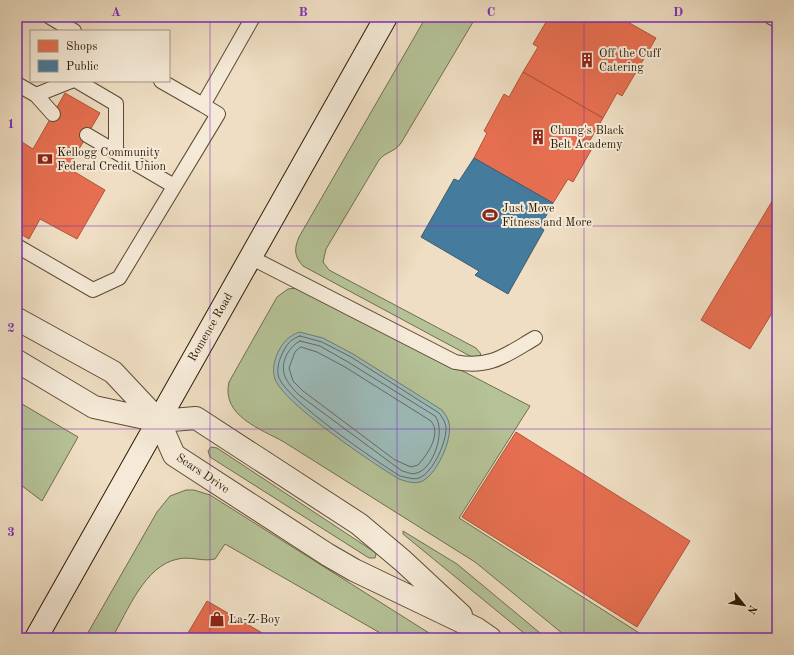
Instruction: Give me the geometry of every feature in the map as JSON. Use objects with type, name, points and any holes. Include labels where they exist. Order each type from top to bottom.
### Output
[{"type":"street","name":"Romence Road","points":[[36,638],[386,17]]},
{"type":"street","points":[[17,319],[113,372],[159,421]]},
{"type":"street","points":[[17,361],[94,407],[159,421]]},
{"type":"street","name":"Sears Drive","points":[[196,418],[330,505],[382,543],[484,634],[334,559],[174,455],[159,421],[196,418]]},
{"type":"lane","points":[[50,17],[72,30]]},
{"type":"lane","points":[[203,105],[253,17]]},
{"type":"lane","points":[[771,17],[777,20]]},
{"type":"lane","points":[[36,95],[68,82]]},
{"type":"lane","points":[[79,82],[116,104],[116,152]]},
{"type":"lane","points":[[17,246],[93,290],[119,278],[218,114],[163,82]]},
{"type":"lane","points":[[17,84],[36,95],[52,114]]},
{"type":"lane","points":[[88,135],[174,186]]},
{"type":"lane","points":[[250,257],[455,362],[470,365],[486,364],[502,357],[535,338]]},
{"type":"green space","points":[[426,17],[476,17],[399,146],[384,155],[379,160],[326,249],[323,262],[329,270],[476,348],[481,354],[477,358],[470,356],[303,266],[296,256],[296,245],[299,237]]},
{"type":"green space","points":[[296,288],[311,292],[530,406],[459,518],[647,638],[568,638],[475,562],[284,442],[245,420],[231,404],[228,394],[229,382],[277,297],[288,289]]},
{"type":"green space","points":[[17,401],[78,437],[42,501],[17,482]]},
{"type":"green space","points":[[211,447],[217,448],[373,551],[376,554],[375,558],[369,558],[210,457],[208,451]]},
{"type":"green space","points":[[186,490],[194,490],[210,495],[437,638],[389,638],[225,544],[215,559],[206,560],[183,558],[166,563],[156,570],[138,591],[112,638],[85,638],[157,512],[170,496]]},
{"type":"green space","points":[[403,531],[457,564],[546,638],[530,638],[403,534]]},
{"type":"water","points":[[299,332],[323,338],[353,354],[442,410],[449,423],[450,430],[442,457],[432,473],[426,479],[415,483],[399,479],[370,461],[331,433],[312,418],[282,390],[274,376],[275,359],[284,342],[292,335]]},
{"type":"building: Shops","name":"Off the Cuff Catering","points":[[549,17],[619,17],[656,38],[622,96],[617,93],[603,118],[523,72],[538,47],[533,44]]},
{"type":"building: Shops","name":"Chung's Black Belt Academy","points":[[523,72],[603,118],[589,142],[594,145],[573,182],[568,179],[553,203],[474,158],[487,133],[484,131],[504,94],[509,97]]},
{"type":"building: Shops","name":"Kellogg Community Federal Credit Union","points":[[65,93],[100,113],[68,168],[105,190],[77,239],[40,219],[29,239],[17,232],[17,150],[22,142],[33,149]]},
{"type":"building: Shops","points":[[777,193],[777,305],[750,349],[701,320]]},
{"type":"building: Shops","points":[[516,432],[690,541],[637,627],[462,517]]},
{"type":"building: Shops","name":"La-Z-Boy","points":[[207,601],[271,638],[185,638]]},
{"type":"building: Public","name":"Just Move Fitness and More","points":[[474,158],[553,203],[540,227],[544,230],[508,294],[475,275],[479,271],[421,237],[454,179],[459,181]]},
{"type":"place","name":"Off the Cuff Catering","points":[[587,60]]},
{"type":"place","name":"Chung's Black Belt Academy","points":[[538,137]]},
{"type":"place","name":"Kellogg Community Federal Credit Union","points":[[45,159]]},
{"type":"place","name":"Just Move Fitness and More","points":[[490,215]]},
{"type":"place","name":"La-Z-Boy","points":[[217,619]]}]
